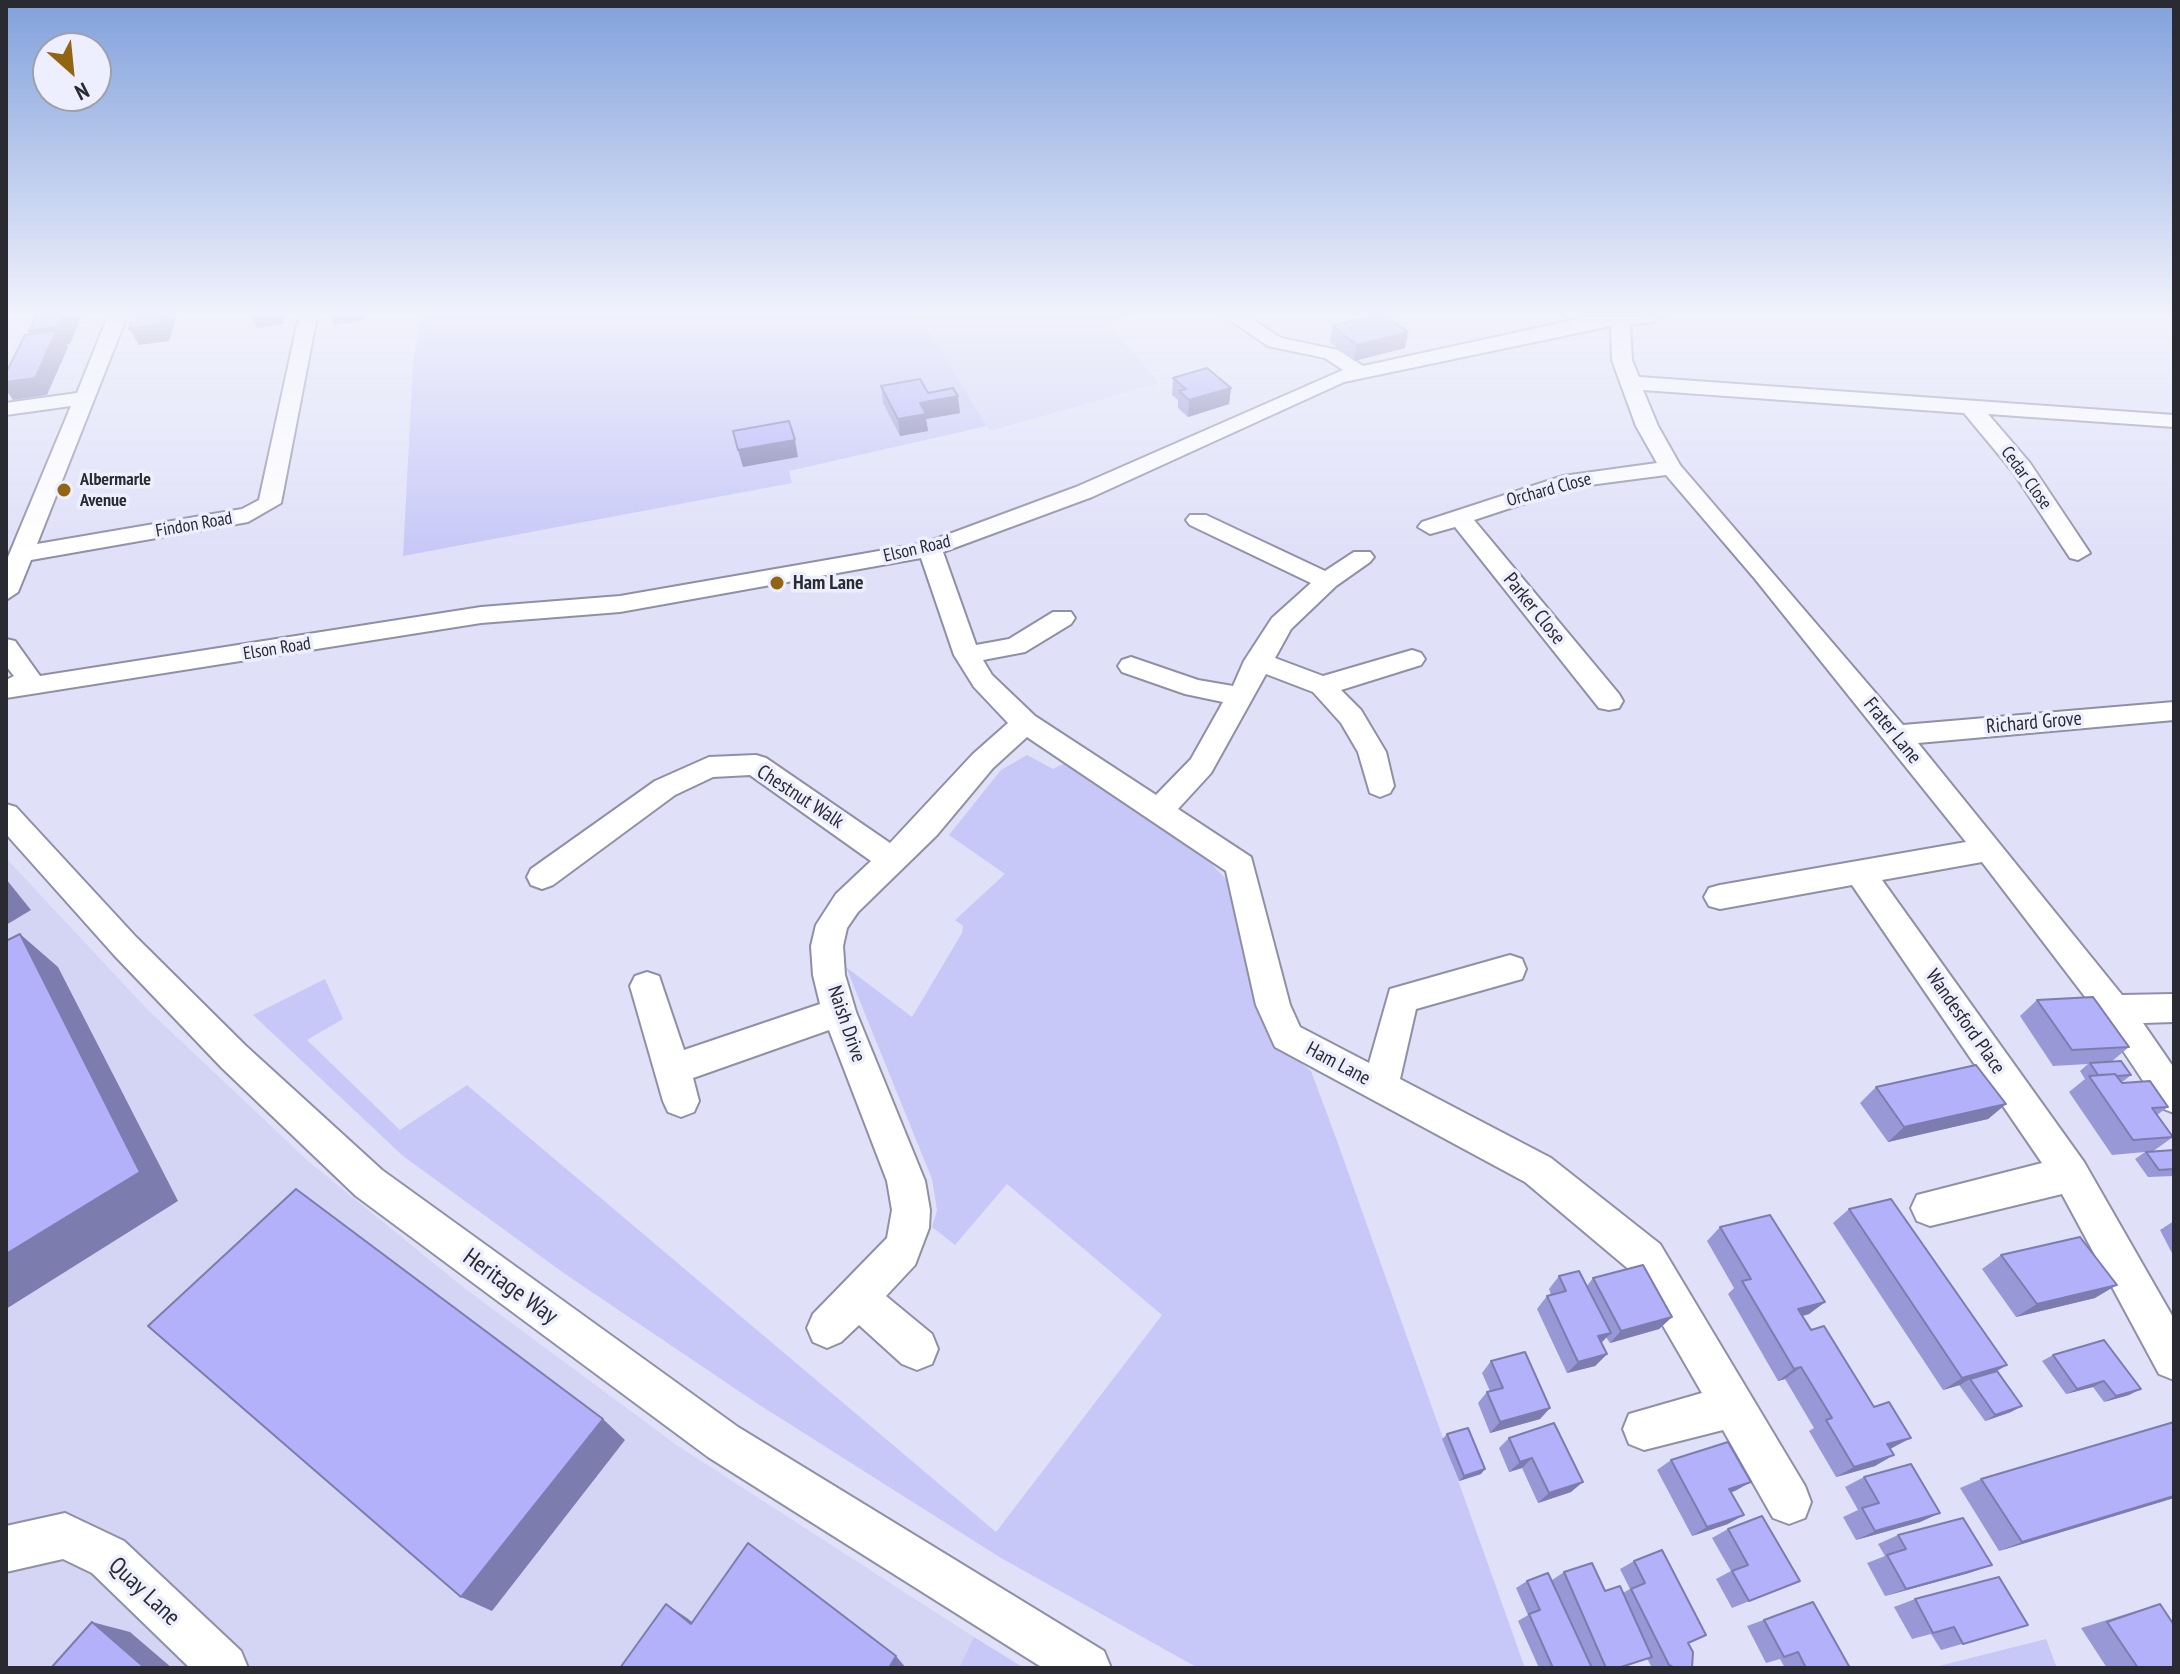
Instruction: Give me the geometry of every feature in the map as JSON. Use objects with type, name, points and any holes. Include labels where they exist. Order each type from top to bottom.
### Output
[{"type":"street","points":[[6,592],[87,394]]},
{"type":"street","name":"Findon Road","points":[[22,554],[248,515],[270,503],[292,394]]},
{"type":"street","name":"Elson Road","points":[[14,688],[481,615],[620,604],[930,549],[1084,492],[1300,394]]},
{"type":"street","name":"Frater Lane","points":[[1635,394],[1647,426],[1671,468],[1764,574],[1989,849],[2114,1009],[2174,1097]]},
{"type":"street","points":[[1850,394],[2174,421]]},
{"type":"street","points":[[6,409],[85,398]]},
{"type":"street","name":"Cedar Close","points":[[1970,406],[2022,468],[2078,553]]},
{"type":"street","name":"Orchard Close","points":[[1430,527],[1571,481],[1671,468]]},
{"type":"street","name":"Parker Close","points":[[1459,517],[1609,701]]},
{"type":"street","points":[[1198,520],[1327,581]]},
{"type":"street","name":"Ham Lane","points":[[930,549],[967,655],[983,681],[1025,723],[1240,865],[1273,1005],[1287,1037],[1538,1170],[1646,1258],[1789,1502]]},
{"type":"street","points":[[1159,810],[1201,766],[1257,661],[1281,624],[1327,581],[1362,557]]},
{"type":"street","points":[[967,655],[1016,646],[1062,618]]},
{"type":"street","points":[[6,647],[27,676],[14,688]]},
{"type":"street","points":[[1322,686],[1412,659]]},
{"type":"street","points":[[1257,661],[1322,686],[1351,717],[1365,740],[1380,786]]},
{"type":"street","points":[[1131,666],[1194,688],[1241,696]]},
{"type":"street","name":"Richard Grove","points":[[1895,735],[2174,711]]},
{"type":"street","name":"Naish Drive","points":[[827,1328],[901,1251],[910,1228],[911,1210],[906,1181],[839,1012],[826,960],[828,935],[847,903],[926,827],[983,761],[1025,723]]},
{"type":"street","name":"Chestnut Walk","points":[[542,877],[665,788],[709,767],[756,765],[891,859]]},
{"type":"street","name":"Heritage Way","points":[[6,815],[169,991],[369,1183],[723,1442],[1087,1668]]},
{"type":"street","points":[[1720,897],[1989,849]]},
{"type":"street","name":"Wandesford Place","points":[[1859,871],[2071,1174],[2174,1359]]},
{"type":"street","points":[[1381,1086],[1402,999],[1510,969]]},
{"type":"street","points":[[647,986],[677,1085],[839,1012]]},
{"type":"street","points":[[2114,1009],[2174,1008]]},
{"type":"street","points":[[1930,1208],[2071,1174]]},
{"type":"street","points":[[858,1298],[917,1349]]},
{"type":"street","points":[[1644,1429],[1732,1406]]},
{"type":"street","name":"Quay Lane","points":[[6,1549],[65,1536],[108,1557],[224,1668]]},
{"type":"shaded area","points":[[411,394],[967,394],[987,426],[789,471],[792,483],[403,556]]},
{"type":"shaded area","points":[[967,394],[1120,394],[990,431]]},
{"type":"shaded area","points":[[1027,755],[1053,769],[1067,762],[1203,855],[1227,880],[1285,1050],[1311,1071],[1525,1668],[1198,1668],[1001,1558],[758,1404],[565,1274],[403,1156],[253,1015],[325,979],[343,1019],[307,1040],[400,1130],[467,1085],[996,1532],[1162,1315],[1007,1184],[955,1245],[932,1227],[937,1210],[932,1179],[846,967],[912,1017],[962,933],[963,926],[955,920],[1005,874],[949,835],[1001,770]]},
{"type":"shaded area","points":[[6,858],[146,1008],[308,1161],[463,1287],[678,1446],[974,1637],[959,1668],[6,1668]]},
{"type":"shaded area","points":[[974,1637],[1024,1668],[959,1668]]},
{"type":"shaded area","points":[[2046,1639],[2057,1668],[1931,1668]]},
{"type":"building","points":[[885,394],[958,396],[920,403],[926,414],[898,419]]},
{"type":"building","points":[[1182,394],[1210,394],[1189,400]]},
{"type":"building","points":[[789,421],[795,440],[738,450],[733,431]]},
{"type":"building","points":[[20,934],[140,1172],[6,1254],[6,941]]},
{"type":"building","points":[[2093,997],[2129,1047],[2072,1050],[2037,1000]]},
{"type":"building","points":[[2121,1061],[2131,1075],[2098,1075],[2090,1063]]},
{"type":"building","points":[[1976,1065],[2006,1104],[1904,1127],[1876,1087]]},
{"type":"building","points":[[2115,1074],[2122,1083],[2150,1081],[2168,1107],[2152,1108],[2173,1137],[2133,1140],[2089,1076]]},
{"type":"building","points":[[2174,1150],[2174,1169],[2159,1170],[2146,1152]]},
{"type":"building","points":[[296,1189],[603,1419],[461,1597],[148,1326]]},
{"type":"building","points":[[1891,1199],[2007,1365],[1962,1378],[1849,1209]]},
{"type":"building","points":[[1770,1215],[1825,1302],[1798,1309],[1811,1330],[1824,1326],[1874,1407],[1889,1402],[1911,1438],[1887,1444],[1894,1455],[1854,1467],[1826,1420],[1832,1418],[1801,1367],[1794,1369],[1742,1281],[1751,1279],[1720,1227]]},
{"type":"building","points":[[2080,1237],[2117,1285],[2037,1304],[2001,1255]]},
{"type":"building","points":[[1643,1265],[1672,1317],[1621,1331],[1593,1278]]},
{"type":"building","points":[[1579,1271],[1611,1333],[1598,1336],[1607,1354],[1578,1362],[1547,1296],[1566,1291],[1559,1276]]},
{"type":"building","points":[[2104,1340],[2141,1389],[2116,1396],[2104,1381],[2077,1389],[2053,1355]]},
{"type":"building","points":[[1525,1352],[1550,1408],[1500,1422],[1487,1392],[1503,1388],[1491,1361]]},
{"type":"building","points":[[1997,1371],[2022,1406],[1995,1415],[1970,1379]]},
{"type":"building","points":[[2174,1422],[2174,1496],[2022,1542],[1981,1479]]},
{"type":"building","points":[[1554,1423],[1583,1482],[1549,1493],[1532,1458],[1520,1462],[1509,1438]]},
{"type":"building","points":[[1468,1428],[1485,1469],[1464,1476],[1447,1434]]},
{"type":"building","points":[[1728,1442],[1751,1482],[1729,1489],[1744,1515],[1707,1527],[1671,1460]]},
{"type":"building","points":[[1911,1464],[1940,1513],[1875,1531],[1862,1508],[1879,1503],[1864,1477]]},
{"type":"building","points":[[1762,1516],[1800,1581],[1749,1601],[1732,1571],[1748,1565],[1728,1529]]},
{"type":"building","points":[[1963,1518],[1992,1565],[1906,1589],[1887,1555],[1906,1549],[1898,1535]]},
{"type":"building","points":[[748,1543],[896,1656],[889,1668],[620,1668],[666,1604],[691,1624]]},
{"type":"building","points":[[1662,1550],[1706,1635],[1688,1643],[1693,1652],[1692,1668],[1669,1665],[1631,1589],[1645,1583],[1634,1561]]},
{"type":"building","points":[[1592,1563],[1605,1591],[1620,1586],[1652,1657],[1618,1668],[1606,1668],[1564,1572]]},
{"type":"building","points":[[1548,1573],[1592,1668],[1553,1668],[1529,1614],[1540,1610],[1527,1581]]},
{"type":"building","points":[[1999,1577],[2028,1625],[1963,1644],[1954,1627],[1933,1633],[1915,1599]]},
{"type":"building","points":[[1813,1602],[1850,1668],[1806,1668],[1798,1652],[1784,1657],[1764,1620]]},
{"type":"building","points":[[2160,1604],[2174,1625],[2174,1668],[2138,1668],[2107,1622]]},
{"type":"building","points":[[92,1622],[145,1668],[51,1668]]},
{"type":"place","name":"Albermarle Avenue","points":[[64,490]]},
{"type":"place","name":"Ham Lane","points":[[777,583]]}]
